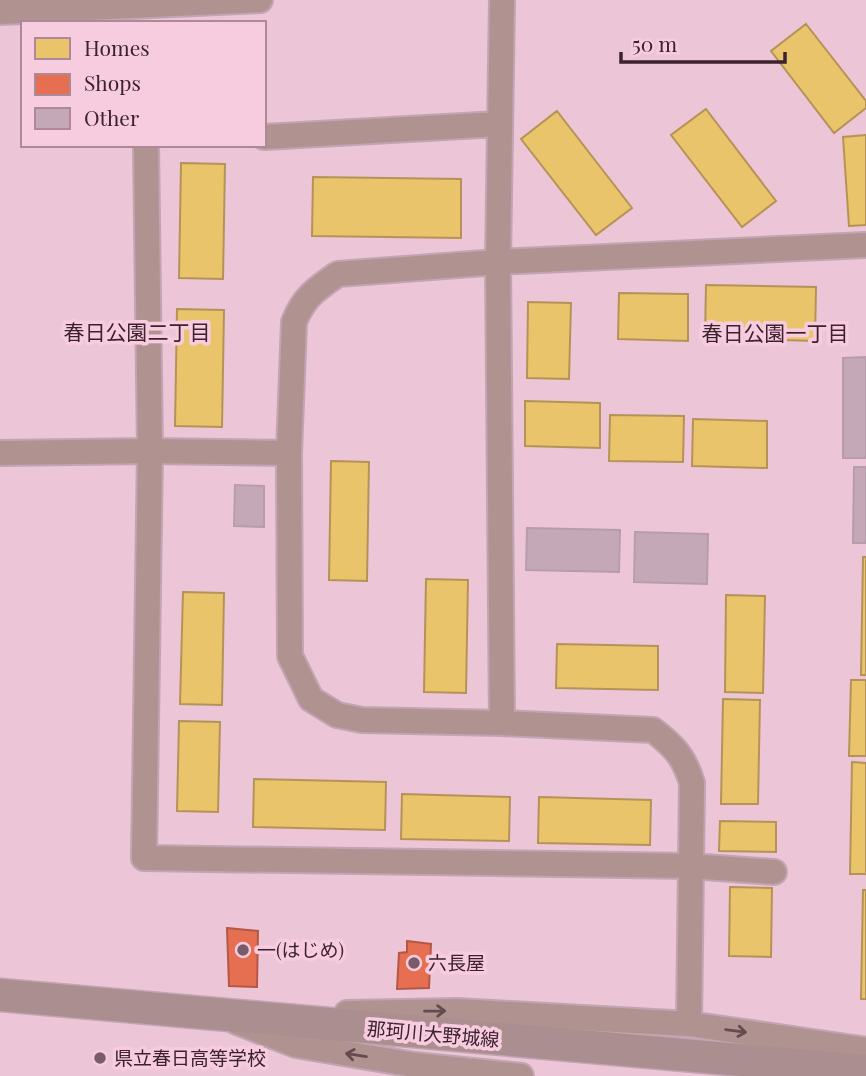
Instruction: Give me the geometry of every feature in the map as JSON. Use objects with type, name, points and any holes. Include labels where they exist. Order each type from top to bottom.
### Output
[{"type":"main road","name":"那珂川大野城線","points":[[0,995],[866,1071]]},
{"type":"street","points":[[0,12],[260,0]]},
{"type":"street","points":[[502,0],[498,262],[502,723]]},
{"type":"street","points":[[266,137],[499,124]]},
{"type":"street","points":[[146,147],[150,451],[144,858],[690,866],[774,872]]},
{"type":"street","points":[[689,1024],[692,783],[686,762],[670,743],[653,730],[362,720],[337,715],[311,699],[290,656],[289,453],[294,322],[301,305],[317,288],[338,274],[498,262],[866,245]]},
{"type":"street","points":[[0,453],[289,453]]},
{"type":"street","points":[[220,1015],[457,1011],[689,1024],[866,1050]]},
{"type":"street","points":[[220,1015],[296,1045],[415,1065],[521,1076]]},
{"type":"building: Homes","points":[[806,24],[866,101],[866,108],[834,133],[771,51]]},
{"type":"building: Homes","points":[[706,109],[776,201],[742,227],[671,135]]},
{"type":"building: Homes","points":[[557,111],[632,208],[596,235],[521,139]]},
{"type":"building: Homes","points":[[866,135],[866,225],[849,226],[843,137]]},
{"type":"building: Homes","points":[[181,163],[225,164],[223,279],[179,278]]},
{"type":"building: Homes","points":[[313,177],[461,179],[461,238],[312,236]]},
{"type":"building: Homes","points":[[706,285],[816,287],[815,341],[705,338]]},
{"type":"building: Homes","points":[[619,293],[688,294],[688,341],[618,339]]},
{"type":"building: Homes","points":[[528,302],[571,303],[569,379],[527,378]]},
{"type":"building: Homes","points":[[177,309],[224,310],[222,427],[175,426]]},
{"type":"building: Homes","points":[[525,401],[600,403],[600,448],[525,446]]},
{"type":"building: Homes","points":[[610,415],[684,416],[683,462],[609,461]]},
{"type":"building: Homes","points":[[693,419],[767,421],[767,468],[692,466]]},
{"type":"building: Homes","points":[[331,461],[369,462],[367,581],[329,580]]},
{"type":"building: Homes","points":[[863,557],[866,557],[866,675],[861,675]]},
{"type":"building: Homes","points":[[426,579],[468,580],[466,693],[424,692]]},
{"type":"building: Homes","points":[[183,592],[224,593],[222,705],[180,704]]},
{"type":"building: Homes","points":[[726,595],[765,596],[763,693],[725,692]]},
{"type":"building: Homes","points":[[557,644],[658,646],[658,690],[556,688]]},
{"type":"building: Homes","points":[[851,680],[866,680],[866,756],[849,756]]},
{"type":"building: Homes","points":[[723,699],[760,700],[758,804],[721,804]]},
{"type":"building: Homes","points":[[179,721],[220,722],[218,812],[177,811]]},
{"type":"building: Homes","points":[[852,762],[866,763],[866,874],[850,874]]},
{"type":"building: Homes","points":[[254,779],[386,782],[385,830],[253,827]]},
{"type":"building: Homes","points":[[402,794],[510,797],[509,841],[401,839]]},
{"type":"building: Homes","points":[[539,797],[651,800],[650,845],[538,843]]},
{"type":"building: Homes","points":[[720,821],[776,822],[776,852],[719,851]]},
{"type":"building: Homes","points":[[730,887],[772,888],[771,957],[729,956]]},
{"type":"building: Homes","points":[[863,890],[866,890],[866,999],[861,999]]},
{"type":"building: Shops","name":"一(はじめ)","points":[[227,928],[258,931],[257,987],[229,986]]},
{"type":"building: Shops","name":"六長屋","points":[[407,941],[431,944],[429,988],[397,989],[399,953],[407,952]]},
{"type":"building: Other","points":[[866,357],[866,458],[843,458],[843,358]]},
{"type":"building: Other","points":[[854,467],[866,467],[866,543],[853,543]]},
{"type":"building: Other","points":[[235,485],[264,486],[264,527],[234,526]]},
{"type":"building: Other","points":[[527,528],[620,530],[619,572],[526,570]]},
{"type":"building: Other","points":[[635,532],[708,534],[707,584],[634,582]]},
{"type":"place","name":"一(はじめ)","points":[[243,950]]},
{"type":"place","name":"六長屋","points":[[414,963]]},
{"type":"place","name":"県立春日高等学校","points":[[100,1058]]},
{"type":"district","name":"春日公園二丁目","points":[[137,333]]},
{"type":"district","name":"春日公園一丁目","points":[[775,334]]}]
